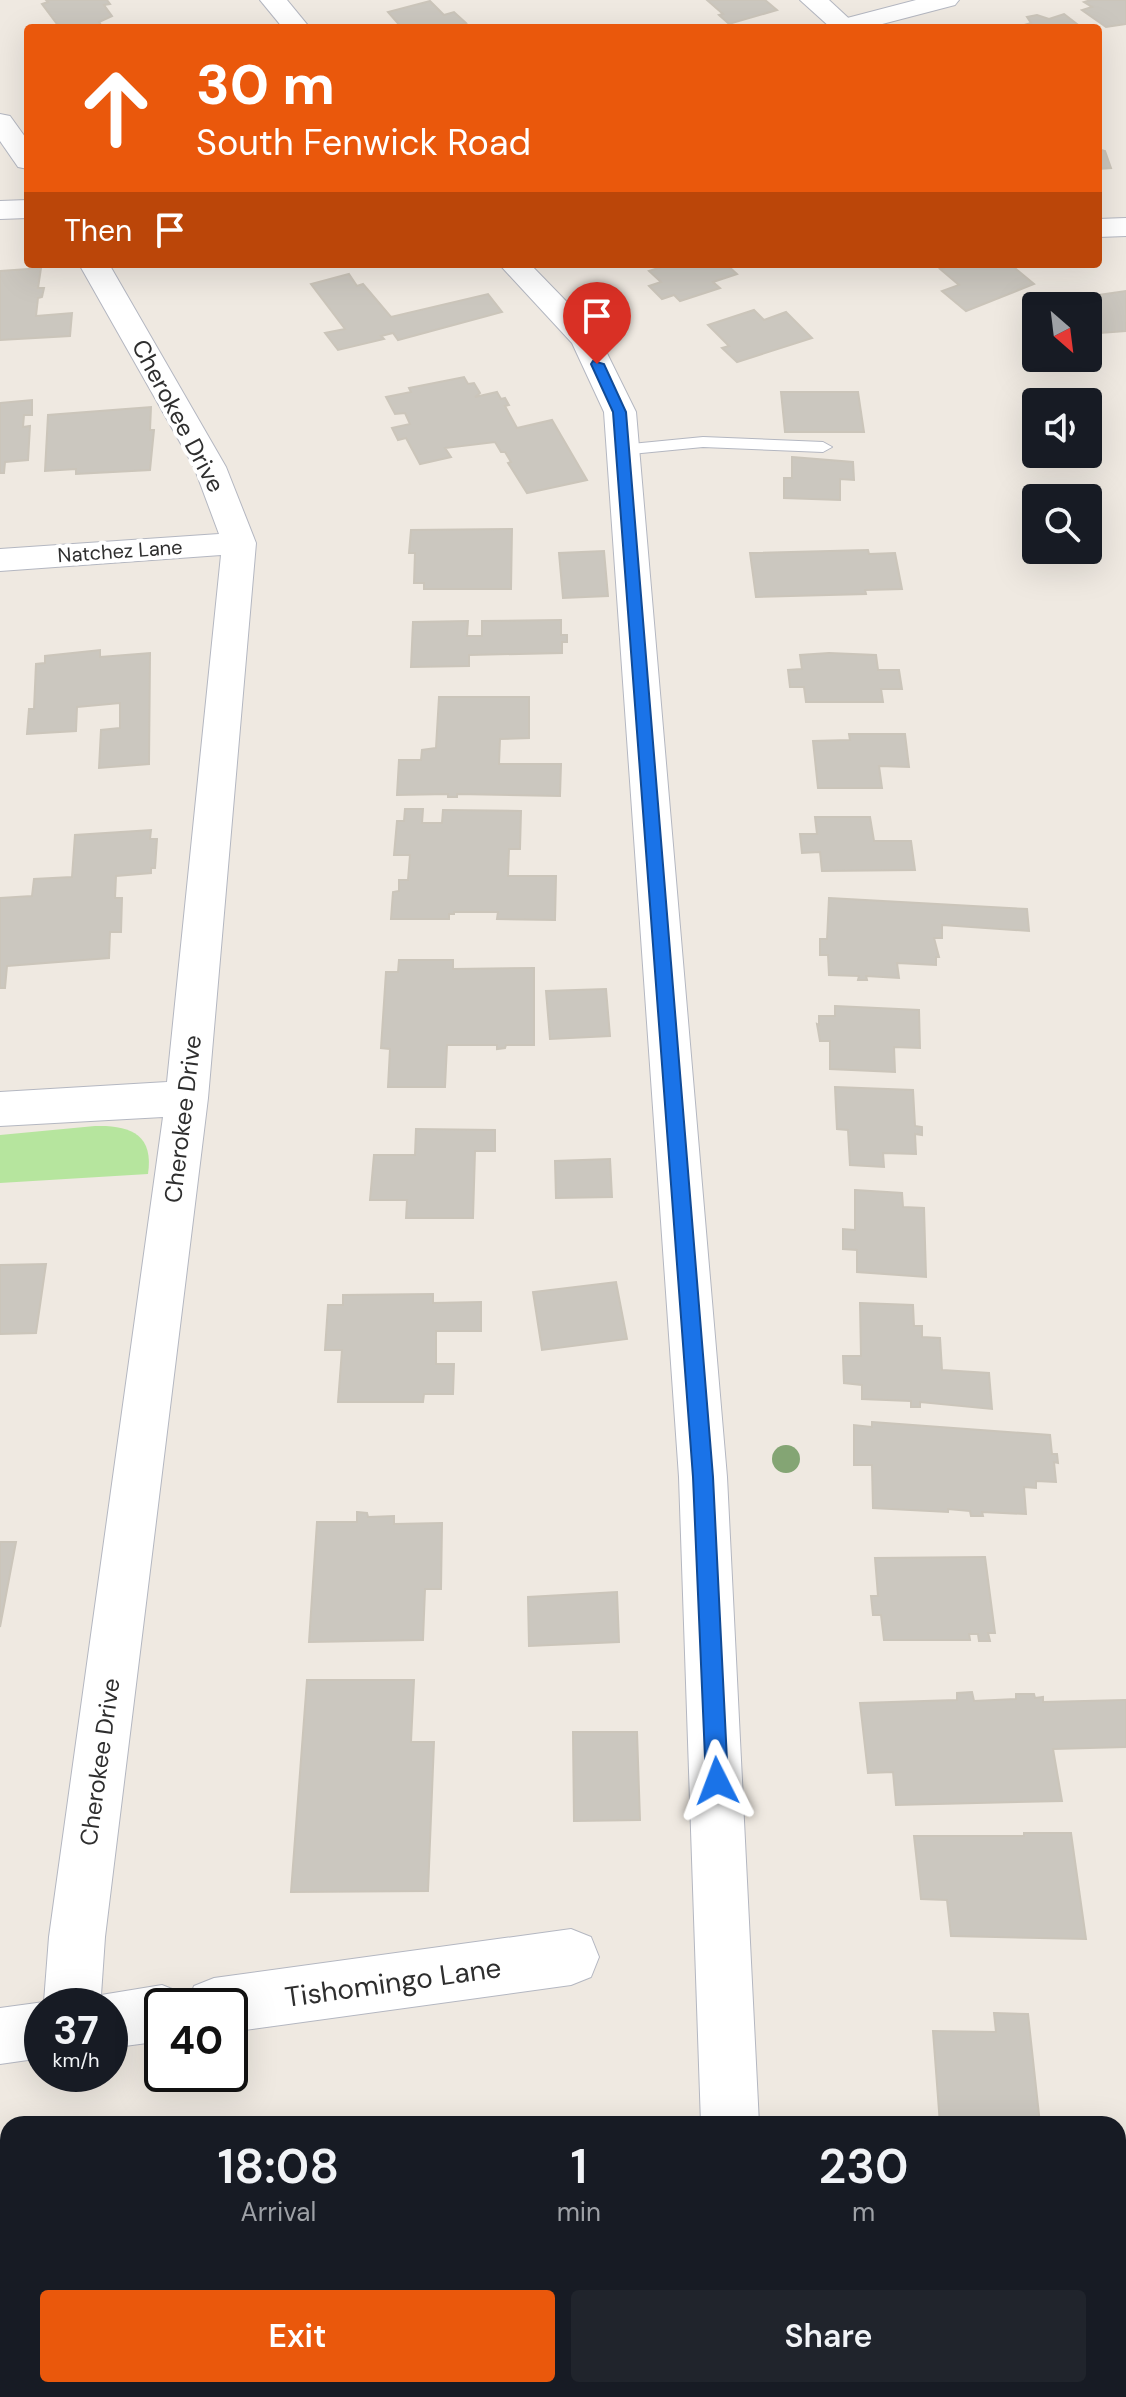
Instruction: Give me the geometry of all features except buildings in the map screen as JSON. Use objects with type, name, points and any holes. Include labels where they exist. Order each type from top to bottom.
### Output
[{"type":"street","points":[[273,0],[294,24]]},
{"type":"street","points":[[813,0],[838,24]]},
{"type":"street","points":[[853,24],[946,0]]},
{"type":"street","points":[[0,122],[24,155]]},
{"type":"street","points":[[0,210],[24,209]]},
{"type":"street","points":[[1102,228],[1126,227]]},
{"type":"street","name":"Cherokee Drive","points":[[73,1988],[77,1937],[187,1098],[239,543],[210,467],[96,268]]},
{"type":"street","points":[[518,268],[586,340],[620,412],[703,1477],[730,2116]]},
{"type":"street","name":"Natchez Lane","points":[[0,560],[239,543]]},
{"type":"street","points":[[0,1109],[187,1098]]},
{"type":"street","name":"Tishomingo Lane","points":[[248,2001],[571,1957]]},
{"type":"street","points":[[0,2036],[24,2033]]},
{"type":"lane","points":[[621,450],[703,442],[823,447]]},
{"type":"green space","points":[[95,1126],[119,1127],[137,1135],[147,1149],[148,1174],[0,1183],[0,1135]]},
{"type":"route","points":[[597,364],[620,412],[703,1477],[717,1781]]}]
